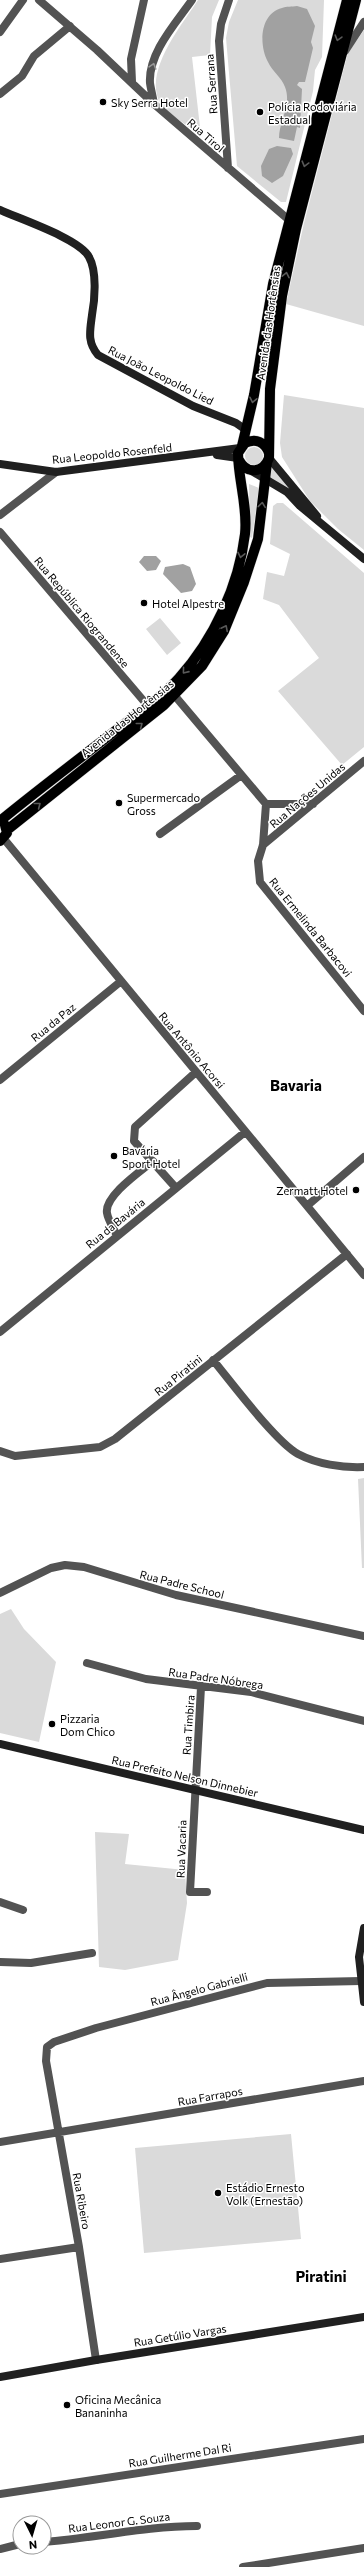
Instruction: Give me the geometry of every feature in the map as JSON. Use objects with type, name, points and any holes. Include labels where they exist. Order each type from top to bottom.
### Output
[{"type":"main road","name":"Avenida das Hortênsias","points":[[4,836],[175,696],[202,666],[232,613],[258,539],[268,458],[273,352],[294,221],[347,0]]},
{"type":"main road","name":"Avenida das Hortênsias","points":[[0,821],[148,706],[179,678],[194,660],[216,624],[230,593],[239,564],[245,532],[240,453],[246,430],[272,284],[294,221],[339,68],[356,0]]},
{"type":"main road","points":[[246,430],[260,442],[268,458],[260,470],[250,470],[240,453],[250,441],[260,442]]},
{"type":"main road","points":[[0,821],[4,836]]},
{"type":"street","points":[[0,32],[23,0]]},
{"type":"street","name":"Rua Tirol","points":[[39,0],[132,82],[154,104],[228,168],[294,221]]},
{"type":"street","points":[[132,82],[131,59],[144,0]]},
{"type":"street","points":[[154,104],[150,83],[151,70],[166,37],[192,0]]},
{"type":"street","name":"Rua Serrana","points":[[228,168],[219,41],[221,24],[229,0]]},
{"type":"street","points":[[339,68],[344,53],[362,24]]},
{"type":"street","points":[[0,94],[22,76],[34,56],[70,26]]},
{"type":"street","name":"Rua João Leopoldo Lied","points":[[0,210],[65,238],[88,255],[93,273],[93,310],[90,342],[98,355],[193,406],[236,423],[246,430]]},
{"type":"street","name":"Rua Leopoldo Rosenfeld","points":[[0,464],[56,472],[202,455],[240,453]]},
{"type":"street","points":[[268,458],[330,532]]},
{"type":"street","points":[[250,470],[265,481],[287,492],[330,532],[364,559]]},
{"type":"street","points":[[0,515],[56,472]]},
{"type":"street","name":"Rua República Riograndense","points":[[0,532],[148,706]]},
{"type":"street","points":[[175,696],[240,776],[266,804],[313,804]]},
{"type":"street","name":"Rua Nações Unidas","points":[[263,845],[364,761]]},
{"type":"street","points":[[160,834],[240,776]]},
{"type":"street","name":"Rua Ermelinda Barbacovi","points":[[266,804],[263,845],[258,862],[260,882],[364,1011]]},
{"type":"street","name":"Rua Antônio Acorsi","points":[[4,836],[120,982],[308,1205],[364,1275]]},
{"type":"street","name":"Rua da Paz","points":[[0,1080],[120,982]]},
{"type":"street","points":[[176,1188],[134,1141],[135,1127],[196,1072]]},
{"type":"street","name":"Rua da Bavária","points":[[0,1332],[245,1132]]},
{"type":"street","points":[[308,1205],[364,1157]]},
{"type":"street","points":[[117,1236],[107,1213],[108,1204],[114,1195],[153,1161]]},
{"type":"street","name":"Rua Piratini","points":[[0,1451],[15,1456],[100,1446],[115,1439],[347,1254]]},
{"type":"street","points":[[213,1360],[281,1440],[297,1453],[318,1462],[364,1467]]},
{"type":"street","name":"Rua Padre School","points":[[0,1593],[51,1568],[65,1565],[84,1567],[176,1594],[364,1636]]},
{"type":"street","name":"Rua Padre Nóbrega","points":[[87,1663],[146,1679],[251,1692],[364,1721]]},
{"type":"street","name":"Rua Timbira","points":[[194,1789],[201,1687]]},
{"type":"street","name":"Rua Prefeito Nelson Dinnebier","points":[[0,1744],[364,1830]]},
{"type":"street","name":"Rua Vacaria","points":[[194,1789],[190,1892],[207,1892]]},
{"type":"street","points":[[0,1902],[23,1910]]},
{"type":"street","points":[[364,1928],[359,1957],[364,2002]]},
{"type":"street","points":[[0,1962],[31,1963],[92,1953]]},
{"type":"street","name":"Rua Ângelo Gabrielli","points":[[47,2047],[54,2042],[96,2028],[266,1983],[361,1981]]},
{"type":"street","name":"Rua Ribeiro","points":[[47,2047],[46,2061],[79,2247],[96,2360]]},
{"type":"street","name":"Rua Farrapos","points":[[0,2142],[364,2081]]},
{"type":"street","points":[[0,2259],[79,2247]]},
{"type":"street","name":"Rua Getúlio Vargas","points":[[0,2377],[96,2360],[364,2318]]},
{"type":"street","name":"Rua Guilherme Dal Ri","points":[[0,2494],[364,2439]]},
{"type":"street","name":"Rua Leonor G. Souza","points":[[52,2541],[75,2540],[160,2526],[196,2526]]},
{"type":"street","points":[[0,2548],[12,2546]]},
{"type":"street","points":[[243,2567],[364,2548]]},
{"type":"shaded area","points":[[198,0],[219,0],[212,17],[210,55],[192,57],[201,136],[160,103],[156,90],[160,63],[174,35]]},
{"type":"shaded area","points":[[238,0],[324,0],[322,57],[315,70],[313,91],[286,202],[281,202],[237,166],[226,38],[229,22]]},
{"type":"shaded area","points":[[297,6],[307,9],[315,26],[311,42],[313,48],[305,82],[299,82],[297,85],[302,89],[300,128],[297,127],[294,141],[279,138],[286,107],[287,94],[284,84],[268,62],[263,48],[262,39],[265,24],[274,11],[284,7]]},
{"type":"shaded area","points":[[364,30],[364,326],[286,304],[304,223],[348,53]]},
{"type":"shaded area","points":[[277,146],[291,148],[293,154],[283,176],[272,183],[262,176],[261,166],[269,149]]},
{"type":"shaded area","points":[[284,395],[364,408],[364,550],[338,529],[310,501],[282,457],[280,443]]},
{"type":"shaded area","points":[[254,447],[258,448],[262,452],[262,460],[258,464],[254,465],[250,464],[246,460],[245,456],[246,452],[250,448]]},
{"type":"shaded area","points":[[272,464],[291,492],[270,480]]},
{"type":"shaded area","points":[[249,484],[259,488],[252,538],[250,537]]},
{"type":"shaded area","points":[[277,503],[283,503],[364,573],[364,747],[342,765],[278,691],[319,658],[279,605],[263,599],[267,572],[284,576],[290,554],[270,544],[273,506]]},
{"type":"shaded area","points":[[144,556],[156,556],[161,561],[156,570],[147,571],[139,562]]},
{"type":"shaded area","points":[[183,564],[190,567],[196,584],[192,591],[181,593],[163,574],[165,567]]},
{"type":"shaded area","points":[[160,618],[181,643],[167,655],[146,629]]},
{"type":"shaded area","points":[[364,1478],[364,1568],[362,1568],[358,1479]]},
{"type":"shaded area","points":[[11,1609],[24,1629],[56,1662],[39,1742],[0,1733],[0,1614]]},
{"type":"shaded area","points":[[95,1832],[129,1834],[125,1864],[185,1870],[187,1903],[178,1960],[125,1970],[99,1967]]},
{"type":"shaded area","name":"Estádio Ernesto Volk (Ernestão)","points":[[291,2134],[301,2239],[144,2253],[135,2148]]},
{"type":"place","name":"Sky Serra Hotel","points":[[103,102]]},
{"type":"place","name":"Polícia Rodoviária Estadual","points":[[260,112]]},
{"type":"place","name":"Hotel Alpestre","points":[[144,603]]},
{"type":"place","name":"Supermercado Gross","points":[[119,803]]},
{"type":"place","name":"Bavária Sport Hotel","points":[[114,1156]]},
{"type":"place","name":"Zermatt Hotel","points":[[356,1190]]},
{"type":"place","name":"Pizzaria Dom Chico","points":[[52,1724]]},
{"type":"place","name":"Estádio Ernesto Volk (Ernestão)","points":[[218,2193]]},
{"type":"place","name":"Oficina Mecânica Bananinha","points":[[67,2405]]},
{"type":"district","name":"Bavaria","points":[[296,1085]]},
{"type":"district","name":"Piratini","points":[[321,2276]]}]
